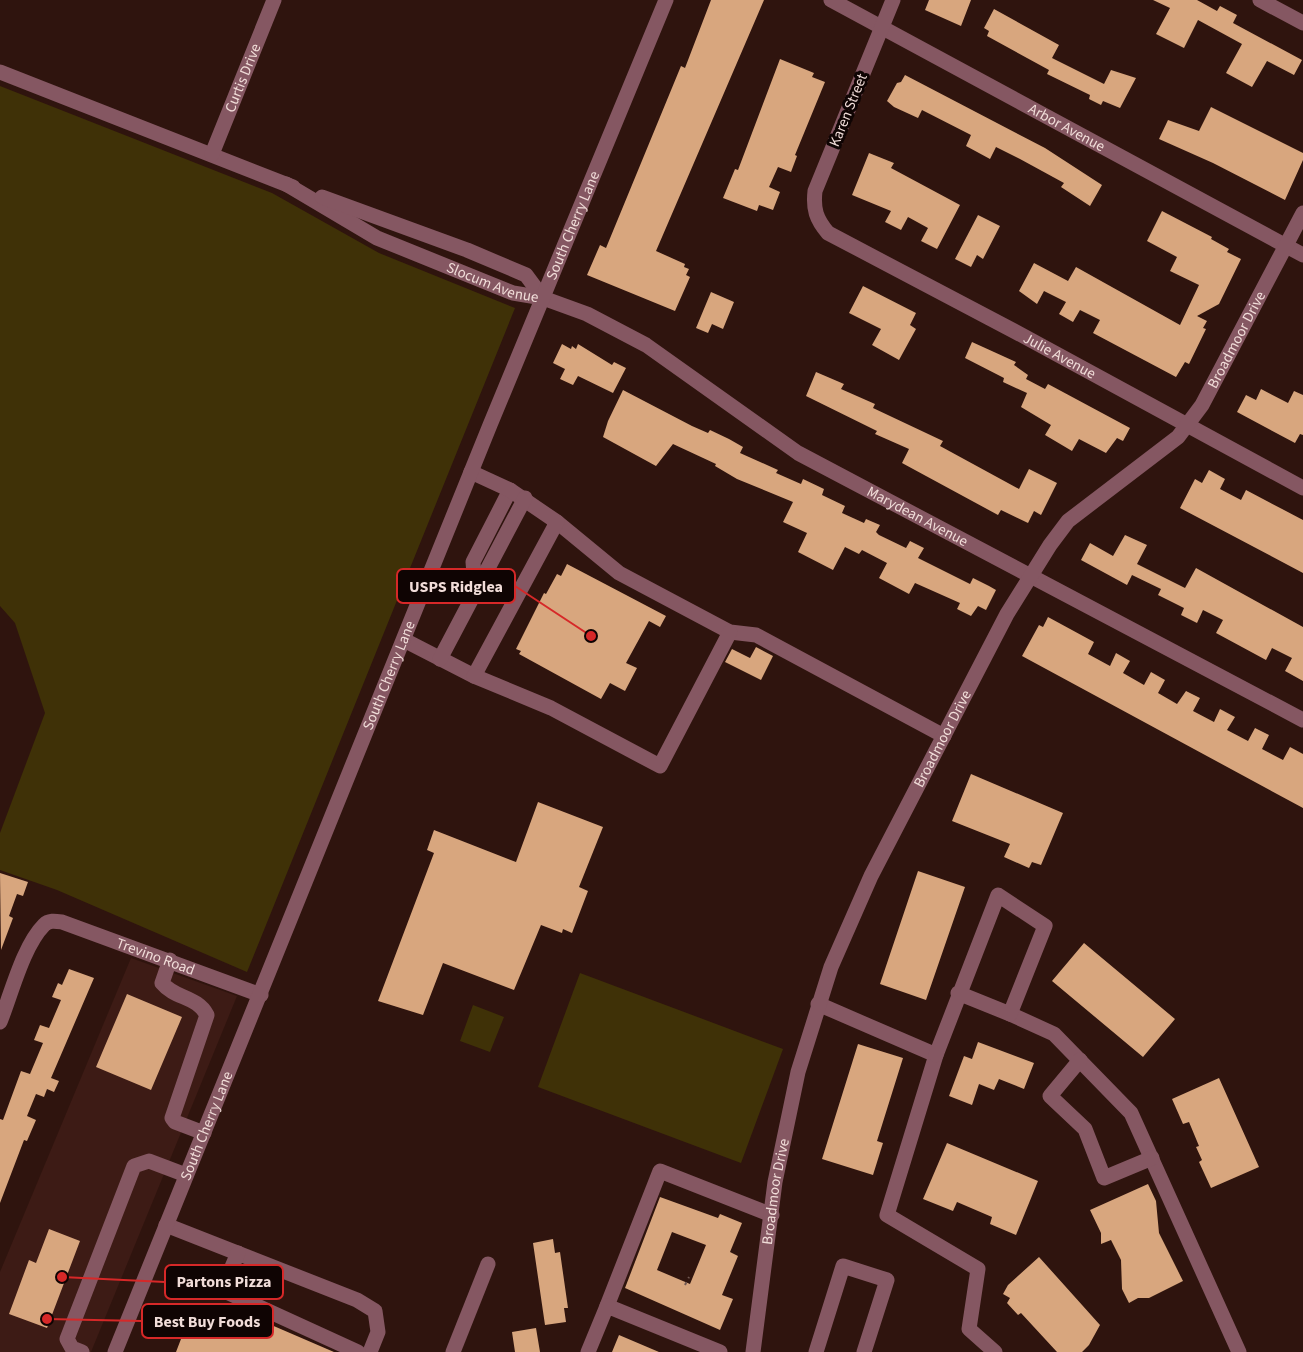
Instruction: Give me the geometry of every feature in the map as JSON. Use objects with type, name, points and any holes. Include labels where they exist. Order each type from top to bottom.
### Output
[{"type":"street","name":"Curtis Drive","points":[[212,154],[274,0]]},
{"type":"street","name":"South Cherry Lane","points":[[115,1352],[471,472],[666,0]]},
{"type":"street","name":"Arbor Avenue","points":[[831,0],[1303,255]]},
{"type":"street","name":"Karen Street","points":[[819,222],[814,207],[815,191],[893,0]]},
{"type":"street","points":[[1260,0],[1303,23]]},
{"type":"street","name":"Slocum Avenue","points":[[0,72],[286,184],[467,250],[526,275],[543,298]]},
{"type":"street","name":"Slocum Avenue","points":[[286,184],[377,238],[513,293],[543,298]]},
{"type":"street","name":"Broadmoor Drive","points":[[757,1351],[775,1182],[798,1072],[831,967],[871,876],[1007,614],[1032,574],[1068,521],[1171,442],[1189,425],[1202,405],[1284,245],[1303,213]]},
{"type":"street","name":"Julie Avenue","points":[[819,222],[828,233],[1303,488]]},
{"type":"street","name":"Marydean Avenue","points":[[543,298],[587,315],[646,345],[798,453],[1032,574],[1303,720]]},
{"type":"street","points":[[471,472],[525,498],[619,573],[730,632],[756,635],[944,736]]},
{"type":"street","points":[[482,580],[474,574],[472,562],[510,490]]},
{"type":"street","points":[[440,659],[525,498]]},
{"type":"street","points":[[474,676],[556,522]]},
{"type":"street","points":[[404,640],[474,676],[551,708],[660,766],[730,632]]},
{"type":"street","points":[[995,1352],[969,1329],[978,1269],[887,1215],[936,1055],[958,993],[998,895],[1045,926],[1010,1014]]},
{"type":"street","name":"Trevino Road","points":[[0,1022],[32,942],[45,924],[50,921],[62,922],[261,995]]},
{"type":"street","points":[[170,960],[162,983],[166,988],[201,1004],[207,1016],[172,1118],[175,1122],[204,1133]]},
{"type":"street","points":[[958,993],[1054,1034],[1131,1113],[1239,1352]]},
{"type":"street","points":[[818,1004],[936,1055]]},
{"type":"street","points":[[1080,1060],[1050,1096],[1085,1129],[1104,1178],[1152,1158]]},
{"type":"street","points":[[82,1352],[72,1348],[67,1339],[134,1166],[148,1161],[186,1175]]},
{"type":"street","points":[[588,1352],[660,1171],[772,1215]]},
{"type":"street","points":[[166,1225],[357,1300],[375,1311],[378,1332],[370,1352]]},
{"type":"street","points":[[238,1253],[222,1290],[358,1352]]},
{"type":"street","points":[[453,1352],[488,1264]]},
{"type":"street","points":[[816,1352],[843,1266],[887,1280],[864,1352]]},
{"type":"street","points":[[607,1306],[720,1352]]},
{"type":"path","points":[[686,1285],[688,1277]]},
{"type":"shaded area","points":[[0,86],[272,193],[379,253],[515,308],[247,972],[57,890],[0,870],[0,833],[45,713],[15,623],[0,606]]},
{"type":"shaded area","points":[[131,958],[237,996],[91,1352],[0,1352],[0,1272]]},
{"type":"shaded area","points":[[580,973],[783,1049],[741,1163],[538,1087]]},
{"type":"shaded area","points":[[473,1005],[504,1017],[490,1052],[460,1041]]},
{"type":"building","points":[[711,0],[764,0],[656,251],[685,264],[684,267],[689,269],[686,275],[690,277],[675,311],[587,275],[600,245],[606,248],[681,66],[685,68]]},
{"type":"building","points":[[929,0],[971,0],[961,26],[925,10]]},
{"type":"building","points":[[1153,0],[1197,0],[1217,11],[1220,6],[1237,15],[1233,23],[1302,60],[1294,75],[1267,61],[1252,87],[1226,73],[1242,44],[1198,20],[1184,48],[1156,34],[1170,8]]},
{"type":"building","points":[[994,9],[1059,45],[1052,58],[1104,84],[1111,70],[1136,78],[1120,108],[1103,101],[1101,105],[1089,99],[1090,95],[1047,74],[1049,70],[987,36],[989,31],[984,28]]},
{"type":"building","points":[[780,59],[814,73],[812,77],[825,82],[795,155],[797,156],[791,172],[778,167],[769,187],[780,192],[773,210],[759,205],[757,211],[723,198],[735,169],[738,170]]},
{"type":"building","points":[[905,75],[1045,148],[1102,185],[1090,206],[1061,187],[1064,183],[1020,159],[996,147],[990,159],[966,146],[971,135],[922,110],[918,118],[894,107],[887,101],[897,83],[901,82]]},
{"type":"building","points":[[1211,107],[1303,153],[1303,160],[1285,200],[1213,163],[1159,139],[1168,120],[1199,131]]},
{"type":"building","points":[[869,153],[894,163],[891,168],[960,205],[937,249],[921,241],[928,228],[908,217],[901,230],[885,222],[891,211],[852,195]]},
{"type":"building","points":[[1162,211],[1212,237],[1211,239],[1229,249],[1227,252],[1241,259],[1219,304],[1197,316],[1207,321],[1203,328],[1206,329],[1189,364],[1185,362],[1176,377],[1093,333],[1100,320],[1080,310],[1073,322],[1059,314],[1066,302],[1044,291],[1037,304],[1019,291],[1034,263],[1068,281],[1076,267],[1180,325],[1199,285],[1170,271],[1177,257],[1147,241]]},
{"type":"building","points":[[978,215],[1000,226],[983,259],[977,255],[971,267],[955,259]]},
{"type":"building","points":[[863,286],[916,313],[910,325],[916,329],[899,360],[872,345],[881,329],[849,313]]},
{"type":"building","points":[[711,292],[734,302],[723,329],[712,324],[708,333],[696,328]]},
{"type":"building","points":[[972,342],[1016,362],[1014,365],[1028,375],[1026,379],[1045,389],[1048,384],[1130,428],[1123,441],[1117,438],[1106,453],[1079,439],[1072,451],[1045,435],[1051,425],[1021,407],[1027,393],[1003,382],[1004,378],[965,358]]},
{"type":"building","points":[[562,344],[576,349],[578,344],[612,365],[614,362],[626,368],[613,393],[578,376],[573,385],[560,379],[565,369],[553,363]]},
{"type":"building","points":[[816,372],[844,384],[841,389],[875,404],[873,408],[943,441],[940,446],[1019,489],[1029,469],[1057,483],[1041,515],[1034,511],[1028,523],[1001,510],[998,515],[902,463],[909,449],[875,434],[877,431],[806,396]]},
{"type":"building","points":[[1261,389],[1288,403],[1294,391],[1303,395],[1303,435],[1300,434],[1295,443],[1237,412],[1246,395],[1256,400]]},
{"type":"building","points":[[623,390],[692,426],[708,433],[710,430],[729,439],[743,447],[740,453],[778,470],[776,473],[801,484],[803,479],[824,489],[822,495],[845,506],[842,513],[864,523],[866,519],[880,525],[876,532],[879,535],[906,548],[910,541],[924,548],[918,558],[970,584],[973,578],[996,590],[986,610],[978,606],[971,616],[957,609],[960,603],[915,583],[909,594],[879,578],[887,563],[862,550],[859,554],[845,547],[833,570],[798,552],[807,533],[783,522],[793,502],[737,479],[715,466],[716,464],[673,444],[656,466],[603,437]]},
{"type":"building","points":[[1209,470],[1225,479],[1220,489],[1241,500],[1246,490],[1303,520],[1303,573],[1180,508],[1195,479],[1202,483]]},
{"type":"building","points":[[1125,535],[1147,545],[1137,564],[1185,588],[1196,568],[1303,627],[1303,681],[1285,671],[1292,658],[1272,648],[1266,660],[1216,633],[1223,620],[1203,610],[1197,623],[1181,615],[1184,608],[1158,595],[1161,589],[1132,575],[1127,585],[1081,560],[1090,543],[1113,556]]},
{"type":"building","points":[[567,564],[666,616],[660,627],[649,621],[626,663],[637,668],[625,691],[610,683],[601,699],[519,654],[521,651],[516,649],[544,593],[546,594],[557,574],[561,576]]},
{"type":"building","points":[[1048,617],[1094,642],[1088,654],[1110,666],[1116,653],[1130,661],[1123,673],[1144,685],[1151,672],[1165,680],[1158,693],[1177,704],[1186,691],[1200,698],[1193,711],[1214,722],[1220,709],[1235,717],[1227,730],[1248,741],[1255,728],[1269,735],[1262,749],[1283,760],[1290,747],[1303,754],[1303,808],[1022,656],[1039,625],[1043,627]]},
{"type":"building","points":[[756,647],[773,656],[761,680],[725,662],[732,649],[750,658]]},
{"type":"building","points":[[971,774],[1063,813],[1041,865],[1032,862],[1029,868],[1004,857],[1010,844],[952,821]]},
{"type":"building","points":[[538,802],[603,827],[579,887],[588,891],[572,933],[563,929],[562,933],[541,925],[514,990],[443,963],[423,1015],[378,1001],[434,853],[427,850],[434,830],[516,862]]},
{"type":"building","points":[[918,871],[965,887],[926,1000],[880,984]]},
{"type":"building","points":[[0,873],[28,882],[23,896],[17,894],[9,916],[13,918],[1,950]]},
{"type":"building","points":[[1084,943],[1175,1019],[1143,1057],[1052,981]]},
{"type":"building","points":[[69,969],[94,978],[51,1078],[59,1081],[54,1092],[47,1089],[44,1097],[36,1094],[27,1116],[36,1120],[27,1141],[24,1140],[0,1203],[0,1119],[3,1120],[21,1071],[30,1074],[43,1043],[34,1040],[40,1025],[49,1028],[61,1000],[52,997],[58,983],[62,985]]},
{"type":"building","points":[[127,994],[182,1017],[151,1090],[96,1067]]},
{"type":"building","points":[[978,1042],[1034,1063],[1024,1089],[999,1079],[994,1090],[979,1084],[972,1105],[949,1096],[964,1056],[972,1059]]},
{"type":"building","points":[[858,1044],[903,1058],[877,1141],[883,1143],[873,1175],[822,1159]]},
{"type":"building","points":[[1219,1078],[1259,1167],[1211,1188],[1199,1162],[1202,1160],[1196,1147],[1199,1146],[1189,1122],[1183,1124],[1172,1099]]},
{"type":"building","points":[[947,1143],[1038,1181],[1016,1235],[990,1224],[992,1217],[957,1202],[953,1211],[923,1199]]},
{"type":"building","points":[[1148,1184],[1156,1201],[1159,1233],[1183,1281],[1149,1298],[1138,1298],[1129,1303],[1122,1289],[1121,1260],[1111,1240],[1101,1244],[1101,1233],[1090,1210]]},
{"type":"building","points":[[660,1197],[718,1218],[720,1214],[742,1223],[730,1252],[738,1256],[722,1295],[733,1299],[720,1330],[625,1288]],"holes":[[[672,1232],[706,1245],[690,1284],[657,1270]]]},
{"type":"building","points":[[49,1229],[80,1241],[47,1328],[9,1314],[29,1260],[36,1263]]},
{"type":"building","points":[[553,1239],[555,1253],[560,1252],[568,1308],[564,1308],[566,1322],[545,1325],[533,1243]]},
{"type":"building","points":[[1039,1257],[1100,1325],[1089,1345],[1082,1352],[1057,1352],[1021,1313],[1018,1315],[1007,1303],[1010,1298],[1003,1294],[1008,1285]]},
{"type":"building","points":[[232,1308],[334,1352],[176,1352],[191,1313],[228,1328]]},
{"type":"building","points":[[536,1328],[540,1352],[515,1352],[512,1332]]},
{"type":"building","points":[[619,1335],[659,1352],[612,1352]]},
{"type":"place","name":"USPS Ridglea","points":[[591,636]]},
{"type":"place","name":"Partons Pizza","points":[[62,1277]]},
{"type":"place","name":"Best Buy Foods","points":[[47,1319]]}]
